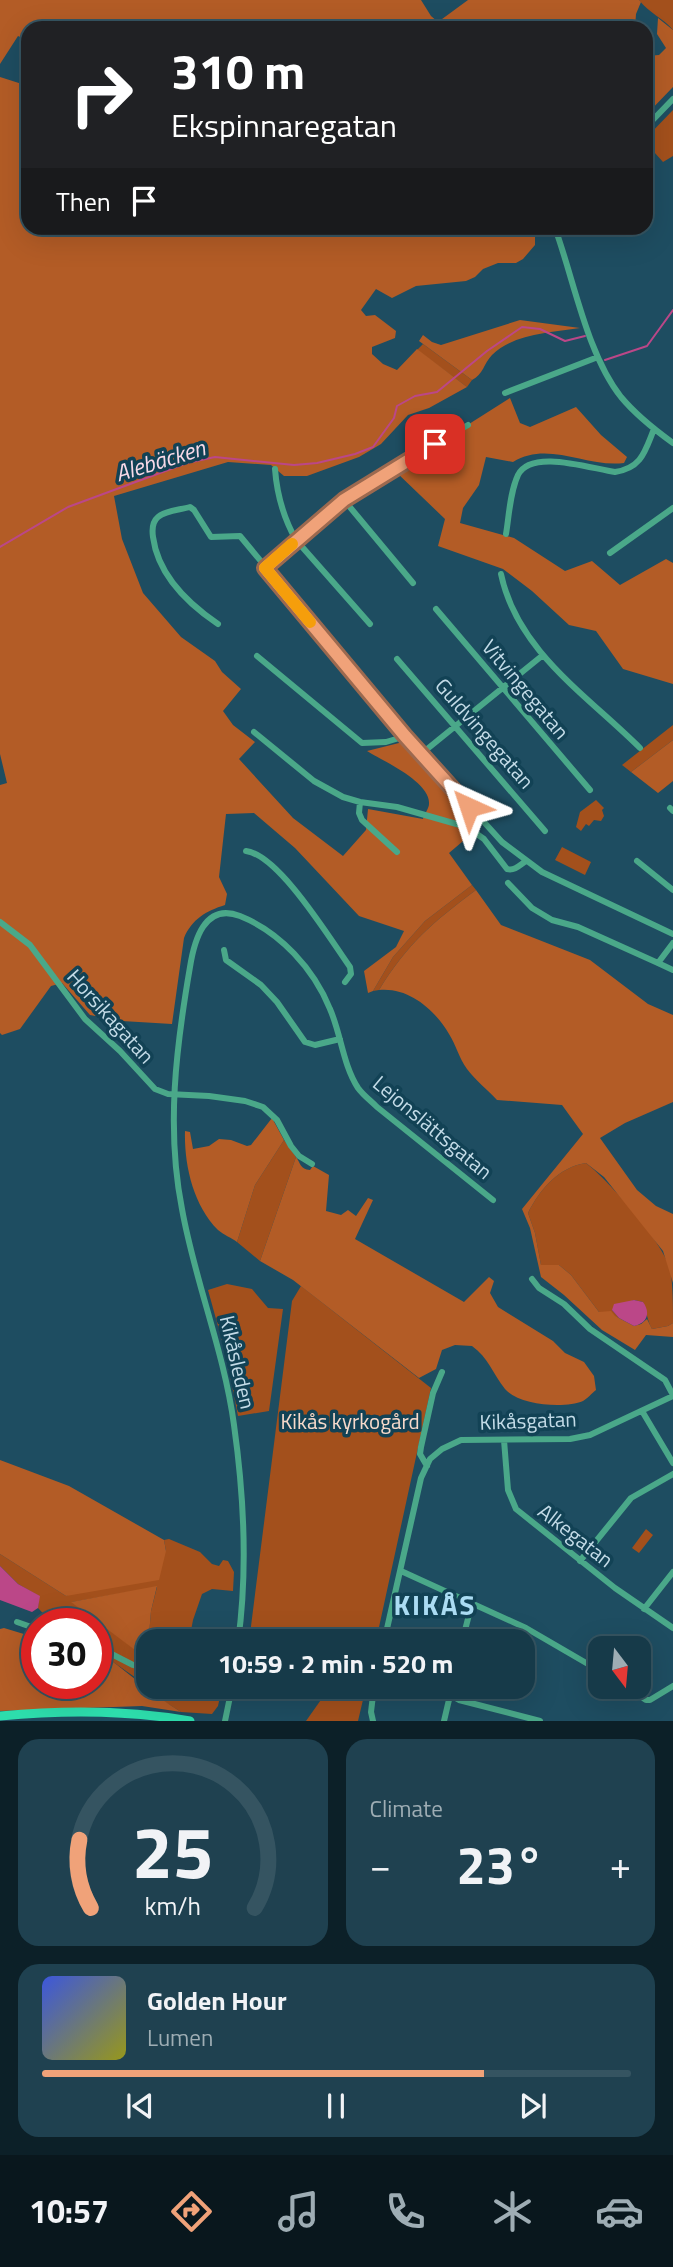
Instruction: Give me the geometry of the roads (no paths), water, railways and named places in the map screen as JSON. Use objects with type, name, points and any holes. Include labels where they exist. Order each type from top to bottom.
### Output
[{"type":"street","points":[[653,120],[673,99]]},
{"type":"street","points":[[557,235],[598,357],[621,397],[654,429],[673,443]]},
{"type":"street","points":[[505,394],[598,357]]},
{"type":"street","points":[[265,568],[344,500],[468,425]]},
{"type":"street","points":[[506,534],[517,477],[525,467],[543,460],[615,472],[625,471],[637,464],[654,429]]},
{"type":"street","points":[[275,469],[277,495],[287,525],[296,540],[370,624]]},
{"type":"street","points":[[344,500],[413,583]]},
{"type":"street","points":[[218,624],[187,600],[167,575],[155,548],[152,532],[154,521],[166,512],[190,508],[211,537],[240,536],[405,736],[484,824],[526,860],[565,885],[673,934]]},
{"type":"street","points":[[610,553],[673,508]]},
{"type":"street","points":[[501,574],[516,618],[543,655],[640,748]]},
{"type":"street","name":"Vitvingegatan","points":[[436,609],[590,790]]},
{"type":"street","points":[[421,754],[543,655]]},
{"type":"street","points":[[257,656],[362,743],[386,742],[405,736]]},
{"type":"street","name":"Guldvingegatan","points":[[397,659],[545,831]]},
{"type":"street","points":[[254,732],[314,781],[343,797],[397,807],[467,827],[484,839],[507,869],[518,867],[526,860]]},
{"type":"street","points":[[360,802],[359,813],[362,820],[397,852]]},
{"type":"street","points":[[246,852],[257,854],[269,862],[316,917],[350,967],[350,978],[345,982]]},
{"type":"street","points":[[637,861],[673,890]]},
{"type":"street","points":[[508,883],[532,908],[552,920],[578,927],[673,970]]},
{"type":"street","name":"Lejonslättsgatan","points":[[173,1094],[178,1039],[194,944],[202,927],[220,915],[238,915],[278,939],[306,966],[323,992],[359,1090],[386,1115],[493,1200]]},
{"type":"street","name":"Horsikagatan","points":[[0,922],[30,945],[85,1019],[120,1051],[155,1090],[173,1094]]},
{"type":"street","points":[[658,963],[673,943]]},
{"type":"street","points":[[224,950],[226,960],[253,978],[277,1002],[304,1042],[315,1045],[340,1039]]},
{"type":"street","points":[[173,1094],[245,1101],[263,1107],[277,1119],[299,1156],[312,1164]]},
{"type":"street","name":"Kikåsleden","points":[[173,1094],[174,1147],[181,1207],[234,1422],[243,1525],[239,1629]]},
{"type":"street","points":[[532,1279],[539,1288],[564,1304],[590,1329],[665,1380],[673,1396]]},
{"type":"street","points":[[387,1629],[421,1478],[427,1466],[420,1454],[421,1447],[433,1393],[442,1372]]},
{"type":"street","name":"Kikåsgatan","points":[[427,1466],[430,1459],[442,1449],[461,1440],[578,1438],[590,1435],[673,1396]]},
{"type":"street","points":[[642,1411],[673,1463]]},
{"type":"street","name":"Alkegatan","points":[[504,1440],[508,1490],[515,1507],[580,1561],[673,1628]]},
{"type":"street","points":[[580,1561],[631,1498],[673,1474]]},
{"type":"street","points":[[401,1571],[526,1628],[588,1664]]},
{"type":"street","points":[[644,1609],[673,1572]]},
{"type":"street","points":[[465,1629],[472,1603]]},
{"type":"street","points":[[17,1622],[21,1623]]},
{"type":"street","points":[[112,1654],[136,1666]]},
{"type":"street","points":[[648,1699],[673,1686]]},
{"type":"street","points":[[225,1721],[230,1699]]},
{"type":"street","points":[[373,1699],[373,1721]]},
{"type":"street","points":[[444,1721],[449,1699]]},
{"type":"street","points":[[457,1699],[540,1721]]},
{"type":"street","points":[[0,1717],[60,1712],[125,1713],[190,1721]]},
{"type":"waterway","name":"Alebäcken","points":[[605,360],[647,346],[673,310]]},
{"type":"waterway","name":"Alebäcken","points":[[0,547],[68,507],[187,463],[215,457],[294,465],[317,463],[355,454],[373,447],[394,418],[397,406],[415,396],[437,392],[487,351],[522,327],[540,329],[565,341],[585,336]]},
{"type":"district","name":"KIKÅS","points":[[435,1604]]},
{"type":"park label","name":"Kikås kyrkogård","points":[[350,1421]]}]
